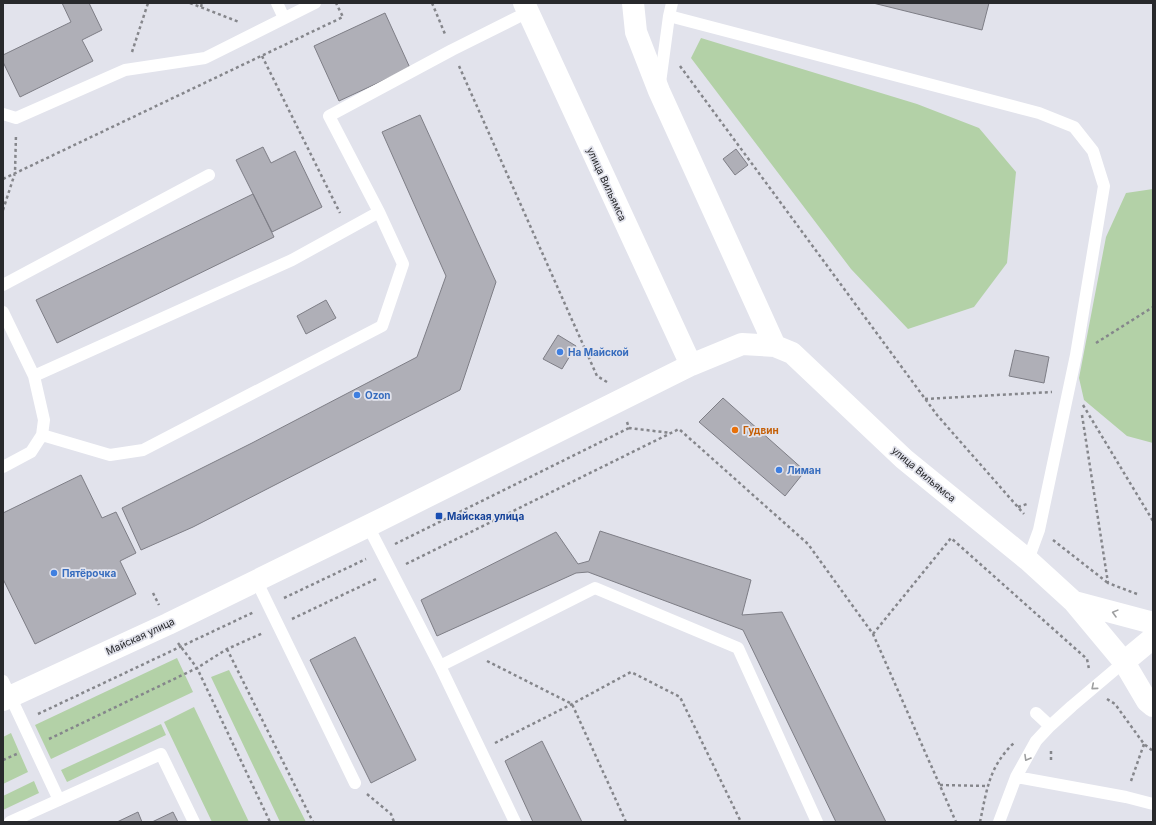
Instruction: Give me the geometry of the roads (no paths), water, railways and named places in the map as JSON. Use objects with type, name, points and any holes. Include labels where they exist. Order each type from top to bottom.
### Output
[{"type":"street","points":[[633,3],[636,32],[658,91],[775,346]]},
{"type":"street","name":"улица Вильямса","points":[[526,7],[691,365]]},
{"type":"street","name":"Майская улица","points":[[5,692],[168,624],[617,403],[691,365],[742,344],[775,346]]},
{"type":"street","name":"улица Вильямса","points":[[775,346],[792,353],[904,459],[1028,560],[1074,602],[1124,662],[1146,701],[1153,706]]},
{"type":"street","name":"улица Вильямса","points":[[1074,602],[1153,623]]},
{"type":"street","points":[[1124,662],[1153,638]]},
{"type":"lane","points":[[277,3],[284,18]]},
{"type":"lane","points":[[3,114],[16,118],[125,70],[206,58],[316,3]]},
{"type":"lane","points":[[658,91],[672,3]]},
{"type":"lane","points":[[42,435],[110,455],[143,450],[382,326],[403,264],[379,212],[329,116],[452,50],[526,7]]},
{"type":"lane","points":[[669,16],[1039,113],[1074,127],[1093,151],[1104,186],[1076,355],[1039,530],[1028,560]]},
{"type":"lane","points":[[3,285],[209,175]]},
{"type":"lane","points":[[34,376],[292,260],[379,212]]},
{"type":"lane","points":[[3,312],[34,376],[44,420],[42,435],[31,452],[3,467]]},
{"type":"lane","points":[[368,526],[440,666],[515,822]]},
{"type":"lane","points":[[256,580],[355,783]]},
{"type":"lane","points":[[440,666],[595,588],[738,648],[817,822]]},
{"type":"lane","points":[[999,822],[1016,777],[1036,742],[1050,726],[1072,706],[1124,662]]},
{"type":"lane","points":[[5,692],[22,721],[59,800]]},
{"type":"lane","points":[[1039,715],[1050,726]]},
{"type":"lane","points":[[10,822],[161,754],[194,822]]},
{"type":"lane","points":[[1016,777],[1153,804]]},
{"type":"place","name":"На Майской","points":[[560,352]]},
{"type":"place","name":"Ozon","points":[[357,395]]},
{"type":"place","name":"Гудвин","points":[[735,430]]},
{"type":"place","name":"Лиман","points":[[779,470]]},
{"type":"place","name":"Майская улица","points":[[439,516]]},
{"type":"place","name":"Пятёрочка","points":[[54,573]]}]
